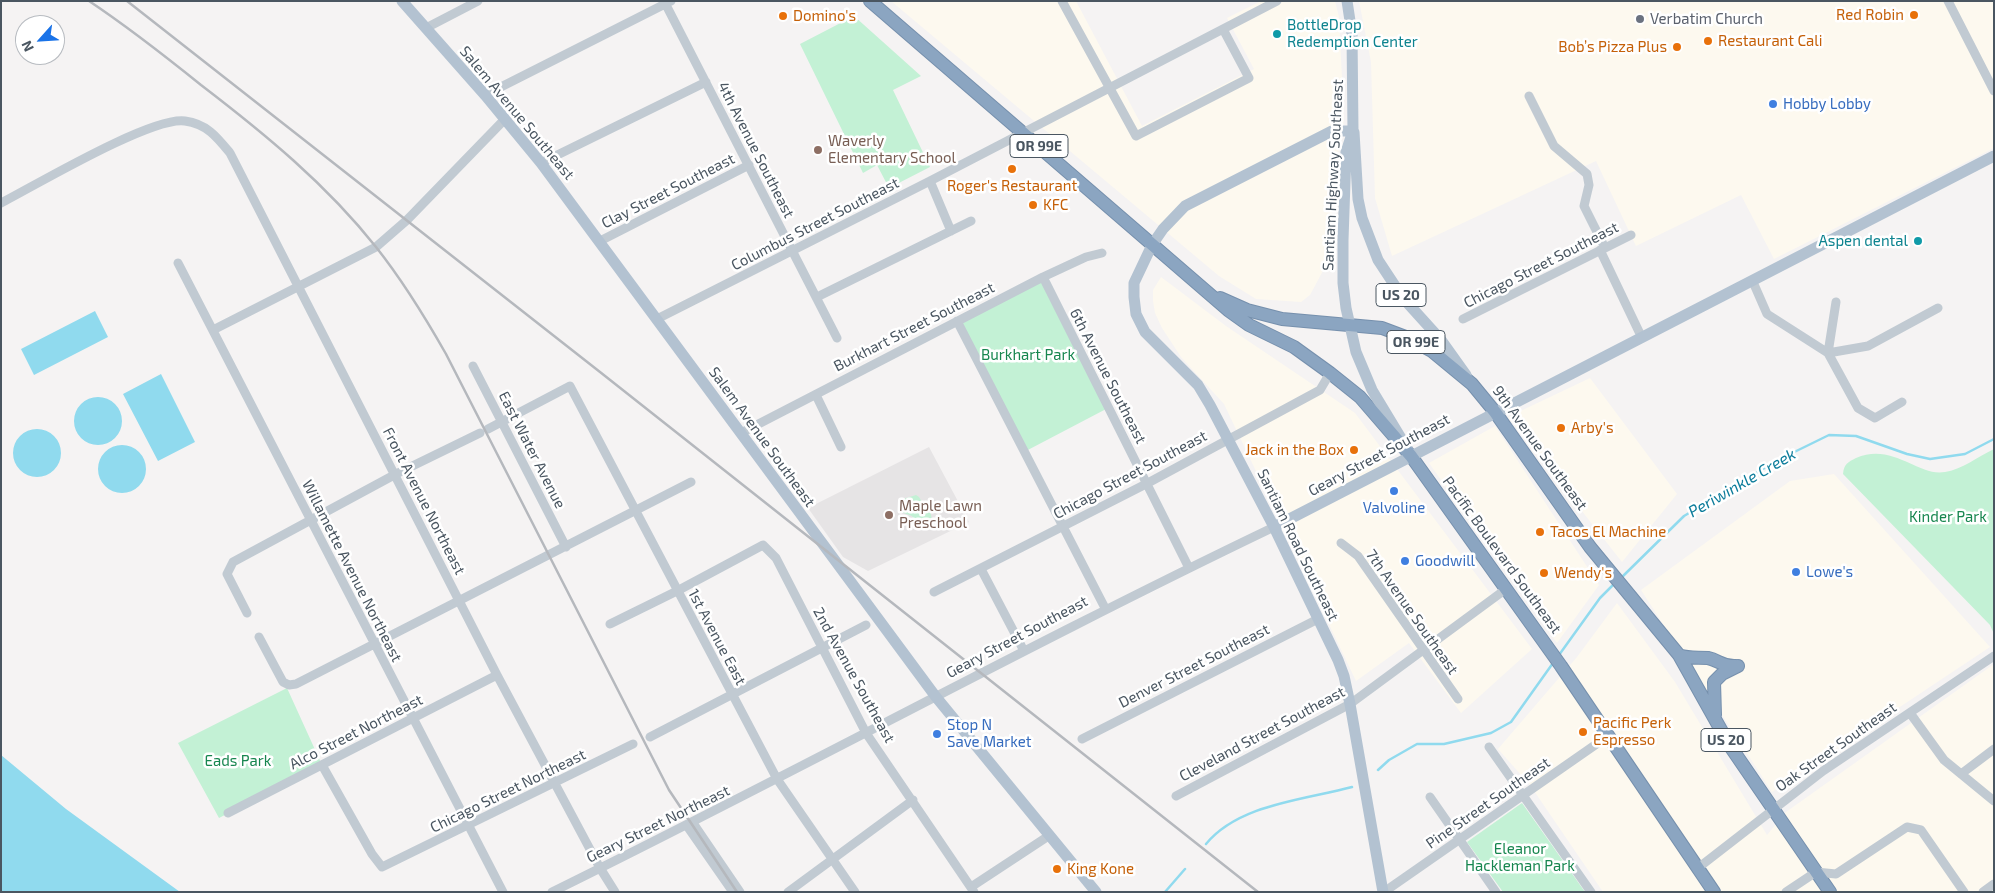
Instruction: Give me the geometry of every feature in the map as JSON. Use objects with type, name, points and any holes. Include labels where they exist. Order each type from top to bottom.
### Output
[{"type":"highway","name":"Pacific Boulevard Southeast","points":[[870,1],[1228,310],[1249,325],[1294,346],[1360,397],[1411,456],[1546,644],[1714,892]]},
{"type":"highway","name":"Pacific Boulevard Southeast","points":[[1207,292],[1247,310],[1282,319],[1382,328],[1406,337],[1432,351],[1472,384]]},
{"type":"highway","name":"9th Avenue Southeast","points":[[1472,384],[1496,412],[1611,575],[1679,655],[1730,746],[1830,892]]},
{"type":"highway","points":[[1679,655],[1710,659],[1726,667],[1738,666],[1722,674],[1714,682],[1716,720]]},
{"type":"main road","name":"Salem Avenue Southeast","points":[[402,1],[485,95],[541,163],[936,697],[1093,888]]},
{"type":"main road","name":"Santiam Highway Southeast","points":[[1347,1],[1352,34],[1353,131],[1346,152],[1342,240],[1343,283],[1348,324],[1356,352],[1372,390],[1400,433],[1411,456]]},
{"type":"main road","points":[[1152,245],[1163,229],[1185,206],[1332,131],[1353,131]]},
{"type":"main road","name":"9th Avenue Southeast","points":[[1353,131],[1358,198],[1362,218],[1378,260],[1403,298],[1441,340],[1472,384]]},
{"type":"main road","name":"Geary Street Southeast","points":[[1274,527],[1753,282],[1875,215],[1994,156]]},
{"type":"main road","name":"Santiam Road Southeast","points":[[1152,245],[1134,283],[1136,314],[1145,332],[1198,385],[1274,527],[1344,676],[1384,892]]},
{"type":"street","points":[[426,28],[478,1]]},
{"type":"street","points":[[1073,1],[1063,4],[1136,136],[1249,78],[1224,31]]},
{"type":"street","name":"Columbus Street Southeast","points":[[657,319],[930,182],[1110,87],[1224,31],[1258,5],[1277,1]]},
{"type":"street","points":[[1948,1],[1994,91]]},
{"type":"street","points":[[485,95],[667,2]]},
{"type":"street","name":"4th Avenue Southeast","points":[[667,2],[837,338]]},
{"type":"street","points":[[541,163],[706,82]]},
{"type":"street","points":[[1529,96],[1554,146],[1587,174],[1589,185],[1584,206],[1642,338]]},
{"type":"street","points":[[212,330],[376,246],[407,220],[505,119]]},
{"type":"street","name":"Front Avenue Northeast","points":[[1,203],[148,128],[165,123],[184,121],[205,126],[230,153],[300,286],[497,675],[600,868],[615,892]]},
{"type":"street","name":"Clay Street Southeast","points":[[600,241],[749,165]]},
{"type":"street","points":[[930,182],[951,231]]},
{"type":"street","points":[[817,297],[972,222]]},
{"type":"street","name":"Chicago Street Southeast","points":[[1463,319],[1631,234]]},
{"type":"street","name":"Burkhart Street Southeast","points":[[741,433],[1043,277],[1086,257],[1102,253]]},
{"type":"street","name":"Willamette Avenue Northeast","points":[[178,263],[503,892]]},
{"type":"street","name":"6th Avenue Southeast","points":[[1043,277],[1188,568]]},
{"type":"street","points":[[1753,282],[1768,314],[1828,354],[1858,408],[1875,418],[1902,402]]},
{"type":"street","points":[[1828,354],[1836,302]]},
{"type":"street","points":[[1828,354],[1868,346],[1938,308]]},
{"type":"street","points":[[957,321],[1104,608]]},
{"type":"street","name":"East Water Avenue","points":[[473,366],[566,547]]},
{"type":"street","name":"Chicago Street Southeast","points":[[934,592],[1146,484],[1320,390],[1330,373]]},
{"type":"street","name":"1st Avenue East","points":[[502,422],[570,386],[777,779],[855,892]]},
{"type":"street","points":[[816,395],[841,446]]},
{"type":"street","points":[[247,613],[228,579],[227,570],[233,562],[396,474],[502,422]]},
{"type":"street","points":[[259,637],[283,682],[289,685],[296,684],[691,482]]},
{"type":"street","name":"Geary Street Southeast","points":[[777,779],[1104,608],[1274,527]]},
{"type":"street","name":"7th Avenue Southeast","points":[[1340,543],[1358,556],[1458,699]]},
{"type":"street","name":"2nd Avenue Southeast","points":[[678,591],[763,545],[776,558],[866,733],[972,889]]},
{"type":"street","points":[[981,568],[1024,651]]},
{"type":"street","name":"Cleveland Street Southeast","points":[[1176,796],[1350,704],[1422,649],[1506,590]]},
{"type":"street","points":[[610,624],[678,591]]},
{"type":"street","name":"Denver Street Southeast","points":[[1082,739],[1318,619]]},
{"type":"street","points":[[650,737],[822,650],[866,625]]},
{"type":"street","name":"Oak Street Southeast","points":[[1698,868],[1772,808],[1823,770],[1994,656]]},
{"type":"street","name":"Alco Street Northeast","points":[[228,814],[497,675]]},
{"type":"street","points":[[1910,713],[1944,760],[1994,800]]},
{"type":"street","name":"Pine Street Southeast","points":[[1384,892],[1608,736]]},
{"type":"street","name":"Chicago Street Northeast","points":[[322,765],[372,854],[382,868],[634,744]]},
{"type":"street","points":[[1489,747],[1591,892]]},
{"type":"street","points":[[1961,774],[1994,749]]},
{"type":"street","name":"Geary Street Northeast","points":[[552,892],[777,779]]},
{"type":"street","points":[[1430,797],[1496,892]]},
{"type":"street","points":[[788,892],[913,800]]},
{"type":"street","points":[[690,824],[732,892]]},
{"type":"street","points":[[690,824],[740,892]]},
{"type":"street","points":[[1786,892],[1816,872],[1836,874],[1907,828],[1921,830],[1964,892]]},
{"type":"street","points":[[972,889],[1050,835]]},
{"type":"street","points":[[1983,892],[1994,884]]},
{"type":"shaded area","points":[[891,1],[1076,1],[1142,126],[1254,69],[1227,18],[1261,1],[1335,1],[1339,17],[1344,120],[1333,183],[1331,241],[1325,267],[1310,295],[1301,302],[1256,299],[1219,276]]},
{"type":"shaded area","points":[[1359,1],[1994,1],[1994,148],[1774,259],[1741,195],[1636,246],[1596,161],[1392,256],[1375,198],[1371,62]]},
{"type":"shaded area","points":[[1161,277],[1226,326],[1355,413],[1532,649],[1461,713],[1409,643],[1356,681],[1224,404],[1181,357],[1162,328],[1155,313],[1153,301],[1153,290]]},
{"type":"shaded area","points":[[1590,378],[1677,494],[1622,562],[1508,417]]},
{"type":"shaded area","points":[[1495,426],[1599,585],[1557,643],[1429,463]]},
{"type":"shaded area","name":"Maple Lawn Preschool","points":[[929,447],[969,522],[868,571],[843,557],[808,508]]},
{"type":"shaded area","points":[[1834,474],[1990,647],[1772,792],[1641,590],[1790,481]]},
{"type":"shaded area","points":[[1617,603],[1675,682],[1767,835],[1786,812],[1994,664],[1994,892],[1603,892],[1530,785],[1498,749],[1577,657]]},
{"type":"green space","points":[[854,16],[921,76],[893,90],[930,167],[889,188],[877,165],[863,173],[800,44]]},
{"type":"green space","name":"Burkhart Park","points":[[1043,277],[1108,408],[1024,452],[957,321]]},
{"type":"green space","name":"Kinder Park","points":[[1994,449],[1994,634],[1990,625],[1843,474],[1845,466],[1849,462],[1869,454],[1882,454],[1925,470],[1945,472],[1964,466]]},
{"type":"green space","points":[[916,495],[926,509],[930,510],[932,520],[918,526],[912,516],[901,512],[898,507],[900,500]]},
{"type":"green space","name":"Eads Park","points":[[287,688],[322,765],[219,818],[178,743]]},
{"type":"green space","name":"Eleanor Hackleman Park","points":[[1522,803],[1585,892],[1503,892],[1467,842]]},
{"type":"water","points":[[95,311],[108,337],[34,375],[21,349]]},
{"type":"water","points":[[161,374],[195,442],[158,461],[123,394]]},
{"type":"water","points":[[98,397],[107,399],[115,404],[120,412],[122,421],[120,430],[115,438],[107,443],[98,445],[89,443],[81,438],[76,430],[74,421],[76,412],[81,404],[89,399]]},
{"type":"water","points":[[37,429],[46,431],[54,436],[59,444],[61,453],[59,462],[54,470],[46,475],[37,477],[28,475],[20,470],[15,462],[13,453],[15,444],[20,436],[28,431]]},
{"type":"water","points":[[122,445],[131,447],[139,452],[144,460],[146,469],[144,478],[139,486],[131,491],[122,493],[113,491],[105,486],[100,478],[98,469],[100,460],[105,452],[113,447]]},
{"type":"water","points":[[1,755],[66,809],[180,892],[1,892]]},
{"type":"waterway","name":"Periwinkle Creek","points":[[1620,579],[1684,516],[1778,460],[1829,435],[1856,436],[1907,454],[1930,459],[1965,454],[1994,439]]},
{"type":"waterway","name":"Periwinkle Creek","points":[[1559,655],[1600,598],[1614,584]]},
{"type":"waterway","name":"Periwinkle Creek","points":[[1378,770],[1389,760],[1417,744],[1444,744],[1491,733],[1511,722],[1553,663]]},
{"type":"waterway","name":"Periwinkle Creek","points":[[1206,844],[1236,820],[1254,812],[1273,805],[1352,787]]},
{"type":"waterway","name":"Periwinkle Creek","points":[[1165,892],[1185,869]]},
{"type":"railway","points":[[89,1],[160,53],[294,161],[357,224],[395,273],[422,313],[446,354],[669,790],[737,892]]},
{"type":"railway","points":[[127,1],[1258,892]]},
{"type":"place","name":"Red Robin","points":[[1914,15]]},
{"type":"place","name":"Domino's","points":[[783,16]]},
{"type":"place","name":"Verbatim Church","points":[[1640,19]]},
{"type":"place","name":"BottleDrop Redemption Center","points":[[1277,34]]},
{"type":"place","name":"Restaurant Cali","points":[[1708,41]]},
{"type":"place","name":"Bob’s Pizza Plus","points":[[1677,47]]},
{"type":"place","name":"Hobby Lobby","points":[[1773,104]]},
{"type":"place","name":"Waverly Elementary School","points":[[818,150]]},
{"type":"place","name":"Roger's Restaurant","points":[[1012,169]]},
{"type":"place","name":"KFC","points":[[1033,205]]},
{"type":"place","name":"Aspen dental","points":[[1918,241]]},
{"type":"place","name":"Arby's","points":[[1561,428]]},
{"type":"place","name":"Jack in the Box","points":[[1354,450]]},
{"type":"place","name":"Valvoline","points":[[1394,491]]},
{"type":"place","name":"Maple Lawn Preschool","points":[[889,515]]},
{"type":"place","name":"Tacos El Machine","points":[[1540,532]]},
{"type":"place","name":"Goodwill","points":[[1405,561]]},
{"type":"place","name":"Lowe's","points":[[1796,572]]},
{"type":"place","name":"Wendy's","points":[[1544,573]]},
{"type":"place","name":"Pacific Perk Espresso","points":[[1583,732]]},
{"type":"place","name":"Stop N Save Market","points":[[937,734]]},
{"type":"place","name":"King Kone","points":[[1057,869]]}]
